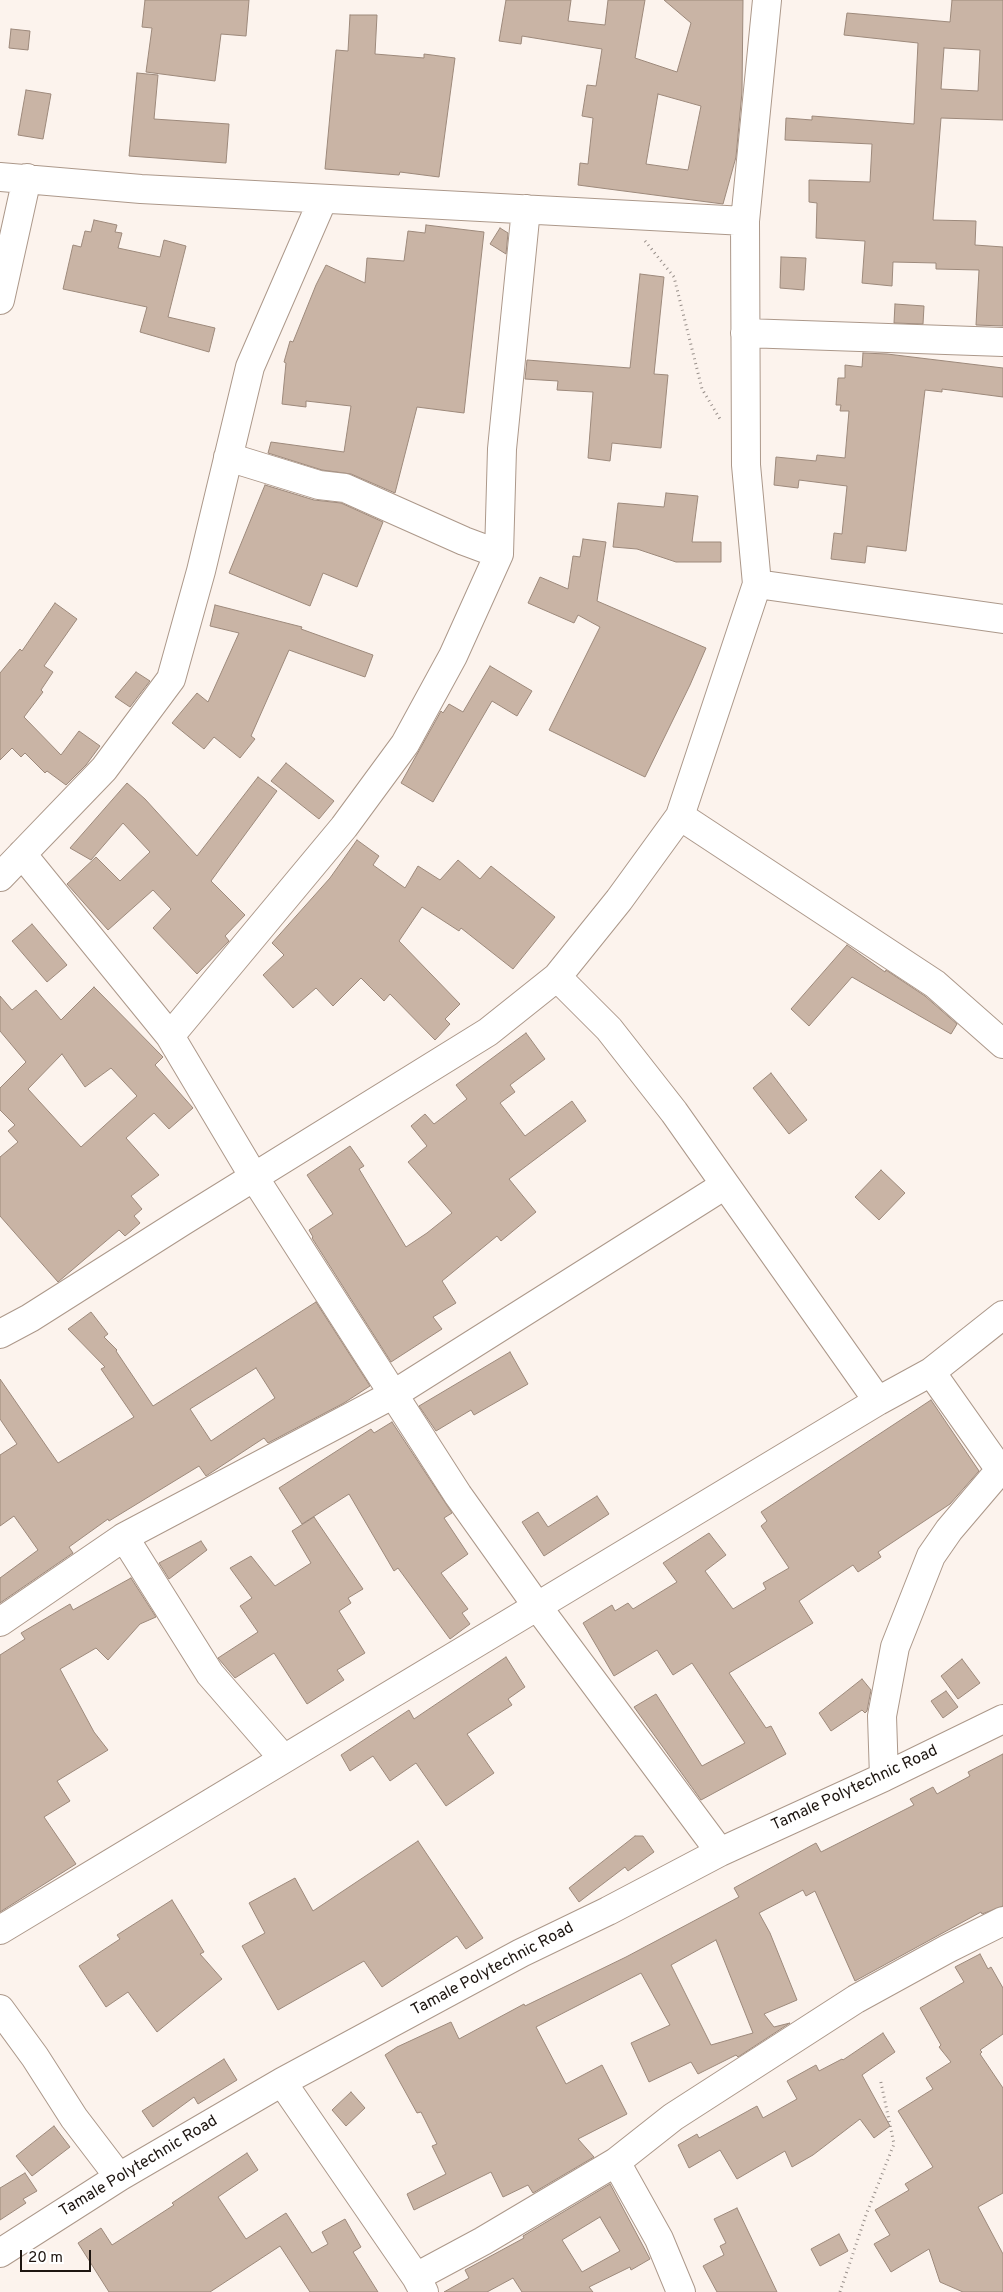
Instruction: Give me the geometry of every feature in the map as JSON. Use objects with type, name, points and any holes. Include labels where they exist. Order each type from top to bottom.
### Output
[{"type":"street","points":[[0,1334],[30,1318],[488,1032],[557,977],[619,900],[680,816],[758,584],[746,465],[745,221],[767,0]]},
{"type":"street","points":[[0,177],[141,189],[745,221]]},
{"type":"street","points":[[0,300],[27,178]]},
{"type":"street","points":[[0,878],[104,769],[171,679],[201,572],[250,367],[323,199]]},
{"type":"street","points":[[170,1036],[344,827],[405,744],[453,656],[499,554],[502,450],[526,209]]},
{"type":"street","points":[[745,333],[1003,342]]},
{"type":"street","points":[[228,457],[319,485],[345,488],[464,542],[499,554]]},
{"type":"street","points":[[758,584],[1003,619]]},
{"type":"street","points":[[680,816],[935,984],[1003,1044]]},
{"type":"street","points":[[22,854],[170,1036],[254,1178],[458,1495],[537,1606],[720,1852]]},
{"type":"street","points":[[557,977],[609,1029],[674,1112],[781,1260],[878,1401]]},
{"type":"street","points":[[0,1622],[124,1537],[394,1394],[725,1185]]},
{"type":"street","points":[[0,1930],[878,1401],[931,1372],[1003,1315]]},
{"type":"street","points":[[884,1777],[882,1716],[895,1647],[931,1556],[948,1530],[1001,1472],[931,1372]]},
{"type":"street","points":[[124,1537],[210,1674],[283,1758]]},
{"type":"street","name":"Tamale Polytechnic Road","points":[[0,2253],[119,2177],[282,2082],[521,1953],[608,1911],[720,1852],[884,1777],[1003,1719]]},
{"type":"street","points":[[282,2082],[420,2284],[483,2241],[616,2162],[673,2117],[856,1999],[947,1949],[1003,1921]]},
{"type":"street","points":[[0,2009],[35,2057],[74,2118],[119,2177]]},
{"type":"street","points":[[616,2162],[659,2239],[681,2292]]},
{"type":"path","points":[[623,214],[674,277],[702,389],[722,423]]},
{"type":"path","points":[[840,2292],[866,2215],[894,2144],[880,2078]]},
{"type":"building","points":[[145,0],[249,0],[246,36],[221,34],[215,81],[146,72],[152,28],[142,27]]},
{"type":"building","points":[[506,0],[571,0],[568,21],[605,25],[608,0],[645,0],[635,58],[677,72],[691,23],[664,0],[743,0],[742,92],[736,157],[723,204],[578,185],[580,163],[588,164],[593,118],[582,116],[587,85],[596,86],[602,49],[522,36],[521,44],[499,41]],"holes":[[[658,94],[701,106],[688,170],[646,164]]]},
{"type":"building","points":[[952,0],[1003,0],[1003,120],[941,118],[933,220],[976,221],[975,245],[1003,247],[1003,326],[976,325],[979,270],[936,269],[936,263],[893,262],[892,286],[862,283],[865,241],[816,238],[817,203],[809,202],[809,180],[870,182],[872,144],[785,140],[786,118],[812,120],[812,116],[914,124],[918,43],[844,35],[847,13],[950,22]],"holes":[[[944,48],[980,50],[978,91],[941,89]]]},
{"type":"building","points":[[350,15],[377,15],[375,54],[424,58],[424,54],[455,58],[439,177],[400,172],[399,175],[325,169],[336,50],[348,51]]},
{"type":"building","points":[[11,29],[30,31],[28,50],[9,48]]},
{"type":"building","points":[[137,73],[158,75],[154,119],[229,124],[226,163],[129,156]]},
{"type":"building","points":[[26,90],[51,94],[43,139],[18,135]]},
{"type":"building","points":[[94,220],[117,225],[115,232],[122,233],[118,248],[160,257],[164,240],[186,246],[168,317],[215,328],[209,352],[140,332],[147,307],[63,289],[73,245],[81,247],[85,231],[91,232]]},
{"type":"building","points":[[426,225],[484,232],[464,413],[417,407],[395,493],[351,474],[322,470],[268,453],[271,442],[344,452],[351,406],[306,401],[306,407],[282,404],[286,363],[284,362],[290,341],[293,342],[326,265],[365,283],[367,258],[404,261],[408,231],[425,233]]},
{"type":"building","points":[[500,228],[508,233],[506,254],[490,244]]},
{"type":"building","points":[[781,257],[806,258],[804,290],[780,288]]},
{"type":"building","points":[[640,274],[664,277],[654,374],[668,375],[661,448],[612,443],[610,461],[588,458],[593,392],[557,390],[558,381],[525,379],[527,360],[630,368]]},
{"type":"building","points":[[895,304],[924,306],[923,324],[894,323]]},
{"type":"building","points":[[863,353],[887,354],[1003,368],[1003,397],[942,389],[942,392],[925,390],[906,551],[867,546],[865,563],[831,559],[834,533],[842,534],[847,486],[799,480],[798,488],[774,485],[776,457],[816,461],[817,455],[845,458],[849,411],[840,411],[841,405],[836,405],[838,378],[845,378],[845,365],[862,367]]},
{"type":"building","points":[[265,485],[314,500],[341,503],[383,522],[357,587],[323,573],[310,606],[229,573]]},
{"type":"building","points":[[666,493],[698,496],[692,542],[721,542],[721,562],[676,562],[637,549],[613,547],[618,503],[664,507]]},
{"type":"building","points":[[583,539],[606,542],[597,601],[706,648],[645,777],[549,730],[600,627],[578,615],[574,623],[528,603],[540,577],[568,589],[573,556],[580,557]]},
{"type":"building","points":[[55,603],[77,619],[44,666],[53,672],[41,690],[43,692],[24,717],[61,755],[79,731],[100,746],[86,765],[66,785],[47,771],[45,773],[25,753],[21,757],[12,748],[0,760],[0,673],[20,649],[22,651]]},
{"type":"building","points":[[215,605],[302,627],[301,629],[373,655],[365,677],[289,650],[251,736],[255,739],[240,758],[214,737],[204,749],[172,723],[197,693],[208,702],[239,633],[210,626]]},
{"type":"building","points":[[490,666],[532,691],[517,716],[492,701],[433,802],[401,783],[441,711],[443,713],[449,704],[463,712]]},
{"type":"building","points":[[136,672],[150,681],[130,707],[115,697]]},
{"type":"building","points":[[286,763],[334,801],[319,819],[271,781]]},
{"type":"building","points":[[258,777],[277,791],[211,881],[245,915],[225,936],[229,941],[197,974],[153,928],[171,909],[153,890],[108,930],[67,884],[96,857],[120,881],[150,852],[123,823],[91,860],[70,848],[127,783],[145,799],[197,856]]},
{"type":"building","points":[[357,840],[379,856],[373,865],[405,888],[418,866],[440,880],[458,860],[480,879],[491,866],[555,917],[513,969],[461,928],[459,931],[422,907],[399,941],[460,1004],[445,1019],[450,1024],[435,1040],[390,994],[384,1001],[361,978],[333,1006],[316,988],[293,1008],[263,975],[284,955],[272,943],[330,878]]},
{"type":"building","points":[[32,924],[67,965],[47,982],[12,941]]},
{"type":"building","points":[[847,945],[885,972],[886,970],[925,996],[957,1024],[951,1034],[852,977],[809,1026],[791,1009]]},
{"type":"building","points":[[94,987],[163,1057],[155,1065],[193,1108],[169,1129],[154,1113],[126,1138],[159,1175],[131,1196],[142,1209],[134,1216],[140,1223],[125,1236],[119,1230],[58,1282],[0,1216],[0,1157],[18,1142],[8,1131],[15,1125],[0,1110],[0,1088],[26,1062],[0,1031],[0,996],[12,1010],[36,990],[61,1020]],"holes":[[[62,1054],[85,1087],[111,1068],[137,1096],[81,1147],[28,1089]]]},
{"type":"building","points":[[526,1033],[545,1059],[510,1085],[515,1092],[500,1103],[525,1136],[572,1101],[586,1121],[509,1179],[536,1212],[501,1241],[497,1236],[442,1281],[456,1303],[433,1317],[442,1329],[391,1362],[312,1238],[309,1230],[333,1214],[307,1175],[350,1146],[364,1166],[359,1169],[406,1247],[452,1213],[408,1162],[427,1146],[411,1126],[425,1114],[434,1124],[467,1099],[456,1085]]},
{"type":"building","points":[[771,1073],[807,1120],[789,1134],[753,1088]]},
{"type":"building","points":[[881,1170],[905,1193],[879,1220],[855,1197]]},
{"type":"building","points":[[316,1302],[370,1386],[344,1403],[268,1443],[264,1438],[206,1476],[199,1466],[109,1521],[108,1519],[69,1547],[73,1553],[0,1603],[0,1578],[38,1550],[14,1516],[0,1526],[0,1455],[17,1444],[0,1419],[0,1379],[58,1463],[134,1417],[101,1369],[105,1367],[68,1329],[91,1312],[108,1334],[104,1337],[117,1350],[153,1406]],"holes":[[[256,1368],[275,1398],[211,1441],[190,1409]]]},
{"type":"building","points":[[510,1352],[528,1384],[474,1415],[471,1410],[436,1431],[419,1406]]},
{"type":"building","points":[[931,1400],[979,1471],[950,1504],[878,1552],[881,1557],[858,1572],[853,1565],[799,1601],[813,1623],[729,1673],[766,1728],[771,1726],[786,1754],[701,1800],[634,1707],[656,1694],[702,1766],[745,1743],[692,1663],[673,1675],[657,1650],[614,1676],[583,1623],[612,1605],[615,1611],[628,1603],[633,1609],[677,1582],[663,1563],[709,1533],[726,1555],[705,1571],[733,1609],[766,1589],[763,1583],[789,1568],[761,1526],[767,1521],[761,1512]]},
{"type":"building","points":[[392,1422],[452,1513],[444,1518],[468,1554],[441,1573],[468,1609],[462,1613],[470,1624],[450,1639],[398,1568],[394,1571],[349,1494],[302,1524],[279,1488],[371,1429],[374,1433]]},
{"type":"building","points":[[597,1496],[609,1514],[544,1556],[522,1522],[538,1512],[548,1527]]},
{"type":"building","points":[[314,1517],[363,1589],[348,1598],[351,1603],[339,1611],[365,1653],[337,1670],[344,1680],[307,1704],[274,1653],[235,1678],[218,1658],[258,1632],[240,1606],[252,1598],[230,1568],[251,1556],[275,1586],[311,1563],[292,1531]]},
{"type":"building","points":[[201,1541],[207,1550],[169,1579],[159,1563]]},
{"type":"building","points":[[131,1578],[156,1617],[140,1624],[108,1660],[96,1648],[60,1669],[94,1732],[108,1750],[57,1781],[70,1801],[44,1817],[76,1864],[0,1912],[0,1655],[25,1639],[21,1633],[70,1604],[73,1610]]},
{"type":"building","points":[[506,1657],[525,1687],[508,1699],[512,1705],[467,1734],[494,1773],[446,1806],[416,1763],[390,1781],[373,1756],[350,1771],[341,1755],[409,1710],[414,1719]]},
{"type":"building","points":[[962,1659],[980,1683],[958,1699],[941,1676]]},
{"type":"building","points":[[862,1679],[871,1690],[867,1711],[865,1713],[862,1710],[831,1731],[819,1713]]},
{"type":"building","points":[[946,1691],[958,1707],[943,1718],[931,1701]]},
{"type":"building","points":[[1003,1754],[1003,1906],[982,1914],[981,1912],[855,1981],[815,1891],[806,1896],[803,1890],[759,1913],[770,1933],[797,2000],[764,2014],[774,2027],[790,2023],[738,2057],[736,2055],[698,2074],[691,2062],[649,2082],[631,2043],[670,2025],[641,1973],[536,2027],[566,2084],[602,2065],[627,2114],[578,2139],[594,2157],[533,2193],[528,2185],[503,2197],[491,2172],[414,2210],[407,2194],[446,2174],[432,2146],[437,2144],[421,2112],[417,2113],[385,2055],[397,2047],[451,2022],[459,2039],[524,2004],[525,2006],[626,1957],[739,1897],[734,1888],[816,1843],[821,1852],[914,1805],[910,1799],[933,1787],[937,1794],[970,1776],[968,1772]],"holes":[[[716,1940],[753,2033],[711,2045],[671,1965]]]},
{"type":"building","points":[[635,1836],[643,1836],[654,1852],[628,1871],[625,1867],[579,1902],[569,1888]]},
{"type":"building","points":[[418,1841],[483,1938],[466,1949],[457,1936],[382,1987],[364,1961],[278,2010],[242,1946],[265,1933],[249,1903],[295,1878],[313,1911]]},
{"type":"building","points":[[172,1900],[204,1952],[200,1954],[222,1979],[157,2032],[128,1992],[106,2007],[79,1966],[120,1939],[117,1935]]},
{"type":"building","points":[[980,1954],[988,1969],[991,1967],[1003,1988],[1003,2034],[980,2050],[982,2052],[980,2054],[1003,2088],[1003,2193],[978,2207],[1003,2254],[1003,2292],[963,2292],[940,2282],[929,2249],[891,2272],[874,2244],[890,2235],[875,2210],[909,2190],[905,2184],[933,2167],[898,2111],[933,2089],[926,2078],[951,2062],[939,2047],[941,2045],[920,2008],[964,1982],[955,1967]]},
{"type":"building","points":[[883,2033],[895,2052],[862,2075],[890,2126],[874,2138],[860,2119],[813,2155],[792,2167],[785,2151],[737,2179],[720,2150],[689,2168],[678,2145],[697,2134],[699,2138],[757,2106],[763,2118],[797,2099],[787,2081],[816,2065],[819,2071],[843,2060]]},
{"type":"building","points":[[224,2059],[237,2080],[198,2104],[194,2097],[153,2127],[142,2111]]},
{"type":"building","points":[[351,2092],[365,2108],[346,2126],[332,2110]]},
{"type":"building","points":[[54,2126],[70,2147],[32,2176],[16,2156]]},
{"type":"building","points":[[247,2153],[258,2170],[218,2197],[246,2239],[286,2213],[312,2253],[328,2244],[322,2232],[345,2219],[361,2247],[353,2252],[378,2292],[310,2292],[280,2246],[210,2292],[109,2292],[78,2243],[101,2228],[112,2245],[174,2205],[172,2203]]},
{"type":"building","points":[[25,2173],[37,2191],[23,2199],[26,2203],[0,2220],[0,2188]]},
{"type":"building","points":[[610,2184],[650,2259],[631,2270],[630,2267],[589,2287],[593,2292],[522,2292],[513,2278],[487,2292],[444,2292],[469,2278],[465,2270],[524,2238],[523,2236]],"holes":[[[600,2217],[620,2251],[582,2272],[562,2240]]]},
{"type":"building","points":[[737,2208],[777,2292],[717,2292],[703,2266],[724,2255],[720,2246],[726,2243],[714,2219]]},
{"type":"building","points":[[839,2234],[848,2251],[820,2266],[811,2249]]}]
